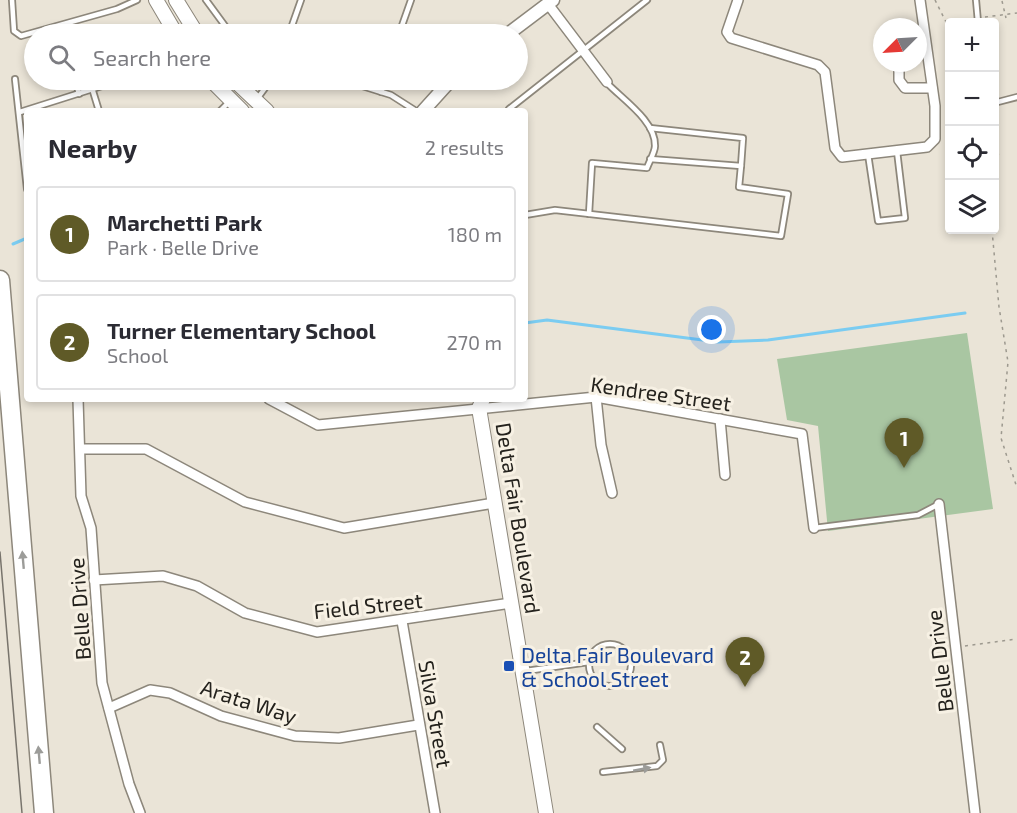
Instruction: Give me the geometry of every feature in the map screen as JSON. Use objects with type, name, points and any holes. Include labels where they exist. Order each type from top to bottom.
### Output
[{"type":"highway","points":[[0,280],[44,813]]},
{"type":"main road","points":[[156,0],[170,24]]},
{"type":"main road","points":[[176,0],[192,24]]},
{"type":"main road","points":[[221,90],[239,108]]},
{"type":"main road","points":[[244,90],[264,108]]},
{"type":"main road","name":"Delta Fair Boulevard","points":[[477,402],[546,813]]},
{"type":"street","points":[[738,0],[727,32],[731,38],[818,65],[825,72],[835,148],[842,157],[927,147],[935,139],[937,132],[920,0]]},
{"type":"street","points":[[520,24],[549,1],[607,82]]},
{"type":"street","points":[[899,72],[899,80],[904,88],[932,88]]},
{"type":"street","points":[[426,108],[442,90]]},
{"type":"street","points":[[596,397],[602,445],[612,493]]},
{"type":"street","name":"Kendree Street","points":[[528,400],[596,397],[802,434],[814,528]]},
{"type":"street","name":"Belle Drive","points":[[78,402],[81,496],[91,528],[102,683],[129,784],[140,813]]},
{"type":"street","name":"Kendree Street","points":[[275,402],[318,425],[477,402]]},
{"type":"street","points":[[720,419],[725,475]]},
{"type":"street","points":[[81,449],[146,449],[245,502],[344,528],[494,503]]},
{"type":"street","name":"Belle Drive","points":[[939,504],[975,813]]},
{"type":"street","name":"Field Street","points":[[94,580],[163,576],[196,586],[245,613],[317,632],[511,603]]},
{"type":"street","name":"Silva Street","points":[[402,621],[418,725],[435,813]]},
{"type":"street","name":"Arata Way","points":[[109,708],[150,690],[170,693],[221,716],[295,736],[339,738],[418,725]]},
{"type":"lane","points":[[12,0],[14,31],[21,36],[24,35]]},
{"type":"lane","points":[[121,0],[124,6]]},
{"type":"lane","points":[[62,24],[137,0]]},
{"type":"lane","points":[[206,0],[224,24]]},
{"type":"lane","points":[[293,24],[301,0]]},
{"type":"lane","points":[[403,24],[411,0]]},
{"type":"lane","points":[[509,108],[647,0]]},
{"type":"lane","points":[[976,0],[978,18]]},
{"type":"lane","points":[[15,79],[24,131]]},
{"type":"lane","points":[[589,214],[592,163],[647,168],[655,146],[650,128],[642,116],[607,82]]},
{"type":"lane","points":[[78,90],[79,94]]},
{"type":"lane","points":[[33,108],[88,90]]},
{"type":"lane","points":[[93,90],[98,108]]},
{"type":"lane","points":[[256,101],[264,90]]},
{"type":"lane","points":[[375,90],[391,95],[411,108]]},
{"type":"lane","points":[[999,102],[1017,97]]},
{"type":"lane","points":[[223,108],[231,100]]},
{"type":"lane","points":[[20,112],[24,111]]},
{"type":"lane","points":[[528,214],[555,210],[782,236],[788,194],[740,187],[743,138],[650,128]]},
{"type":"lane","points":[[868,154],[878,221],[905,218],[897,151]]},
{"type":"lane","points":[[650,159],[741,166]]},
{"type":"lane","points":[[814,528],[918,515],[939,504]]},
{"type":"lane","points":[[606,644],[613,644],[619,645],[629,654],[632,668],[626,680],[614,686],[601,685],[591,675],[588,662],[594,650],[606,644]]},
{"type":"lane","points":[[523,671],[588,662]]},
{"type":"lane","points":[[597,727],[622,749]]},
{"type":"lane","points":[[603,772],[614,773],[657,766],[663,759],[660,744]]},
{"type":"path","points":[[935,0],[945,20]]},
{"type":"path","points":[[1002,1],[1006,18]]},
{"type":"path","points":[[984,17],[1017,13]]},
{"type":"path","points":[[992,234],[999,307],[1008,362],[1001,438],[1017,488]]},
{"type":"path","points":[[956,647],[1017,639]]},
{"type":"green space","points":[[967,333],[993,509],[828,531],[818,426],[787,420],[777,359]]},
{"type":"waterway","points":[[13,244],[24,239]]},
{"type":"waterway","points":[[528,323],[547,320],[718,342],[768,340],[965,313]]},
{"type":"tram line","points":[[0,552],[22,813]]},
{"type":"place","name":"Marchetti Park","points":[[904,468]]},
{"type":"place","name":"Delta Fair Boulevard & School Street","points":[[509,666]]},
{"type":"place","name":"Turner Elementary School","points":[[745,687]]}]
